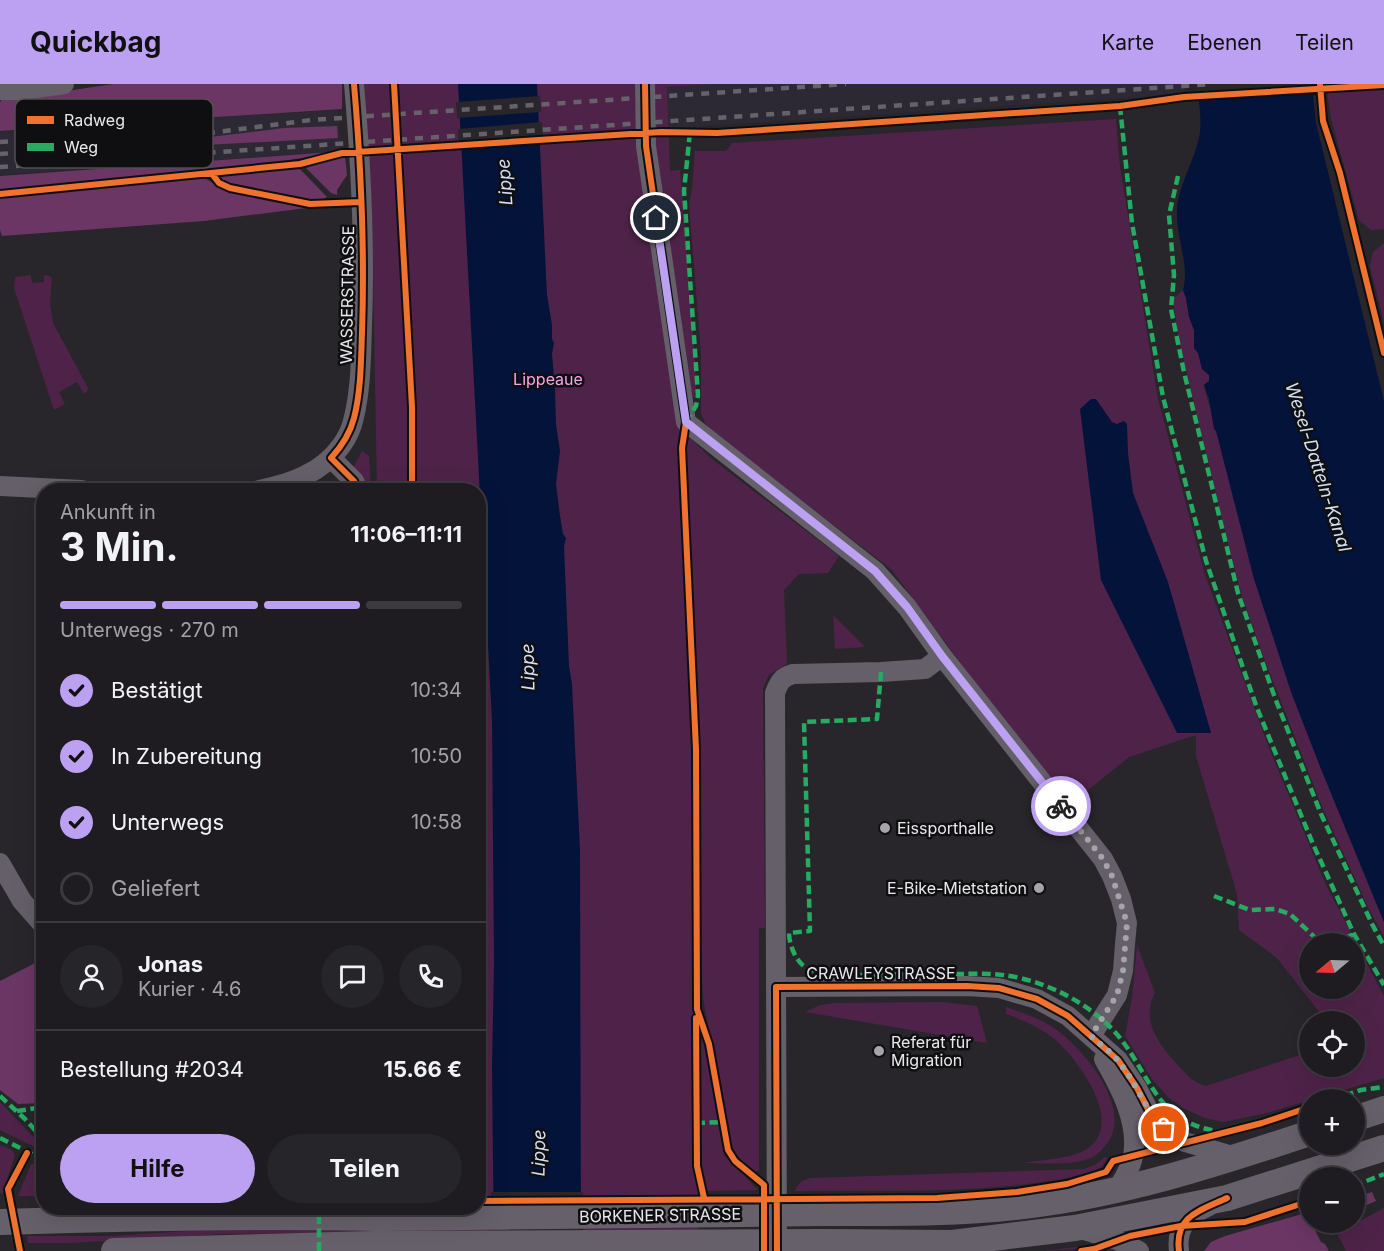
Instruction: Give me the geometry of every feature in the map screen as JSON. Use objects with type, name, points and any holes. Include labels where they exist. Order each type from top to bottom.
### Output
[{"type":"main road","points":[[1365,1115],[1384,1109]]},
{"type":"main road","name":"BORKENER STRASSE","points":[[0,1222],[226,1215],[377,1218],[928,1213],[1024,1206],[1117,1190],[1173,1177],[1299,1137]]},
{"type":"main road","name":"BORKENER STRASSE","points":[[114,1251],[373,1244],[952,1243],[1075,1228],[1227,1198],[1384,1148]]},
{"type":"street","points":[[0,90],[22,90],[64,84]]},
{"type":"street","name":"WASSERSTRASSE","points":[[332,458],[342,446],[354,418],[361,352],[362,235],[354,84]]},
{"type":"street","points":[[645,84],[646,146],[686,422],[875,571],[907,607],[942,656],[1103,859],[1112,876],[1127,923],[1123,971],[1117,995],[1091,1036]]},
{"type":"street","points":[[286,483],[297,480],[332,458],[355,483]]},
{"type":"street","points":[[0,486],[36,488]]},
{"type":"street","points":[[777,1251],[774,705],[780,681],[793,674],[925,669],[942,656]]},
{"type":"street","points":[[0,863],[22,901],[36,917]]},
{"type":"street","name":"CRAWLEYSTRASSE","points":[[776,987],[967,986],[999,988],[1037,999],[1068,1016],[1118,1060],[1137,1088],[1151,1115],[1164,1129],[1185,1142],[1236,1157]]},
{"type":"street","name":"CRAWLEYSTRASSE","points":[[1091,1036],[1123,1096],[1131,1119],[1133,1158],[1117,1190]]},
{"type":"street","points":[[1179,1251],[1181,1226],[1185,1220],[1196,1212],[1227,1198]]},
{"type":"street","points":[[1075,1228],[1117,1240],[1139,1251]]},
{"type":"shaded area","points":[[113,84],[342,84],[342,109],[213,117],[213,99],[15,99],[15,130],[0,131],[0,102],[2,99]]},
{"type":"shaded area","points":[[719,84],[1183,84],[1184,94],[661,129],[658,88]]},
{"type":"shaded area","points":[[338,110],[342,151],[213,160],[213,118]]},
{"type":"shaded area","points":[[337,126],[338,138],[213,145],[213,137],[284,128]]},
{"type":"shaded area","points":[[15,131],[15,168],[100,168],[0,175],[0,132]]},
{"type":"shaded area","points":[[332,152],[208,171],[0,191],[0,176],[111,168],[213,168],[213,161]]},
{"type":"shaded area","points":[[345,156],[347,175],[337,190],[337,195],[331,193],[306,168]]},
{"type":"shaded area","points":[[299,168],[327,197],[319,202],[251,189],[221,178],[226,175]]},
{"type":"shaded area","points":[[183,178],[206,179],[228,191],[306,208],[204,221],[2,236],[0,230],[0,196]]},
{"type":"shaded area","points":[[36,963],[36,1103],[18,1104],[0,1090],[0,981]]},
{"type":"shaded area","points":[[1372,1192],[1376,1201],[1365,1206],[1365,1194]]},
{"type":"shaded area","points":[[1299,1215],[1299,1233],[1316,1233],[1329,1251],[1204,1251],[1211,1242]]},
{"type":"green space","name":"Lippeaue","points":[[362,84],[719,84],[667,87],[670,171],[680,170],[695,362],[696,392],[694,399],[690,386],[688,441],[690,438],[712,459],[839,556],[828,573],[799,574],[784,590],[787,664],[769,675],[763,688],[765,928],[759,928],[759,1170],[753,1173],[731,1148],[703,998],[699,903],[695,950],[699,1251],[382,1251],[391,1215],[486,1215],[486,483],[377,483],[372,215],[367,185]]},
{"type":"green space","points":[[1384,89],[1384,229],[1371,230],[1359,220],[1331,119],[1327,92]]},
{"type":"green space","points":[[1116,119],[1120,167],[1158,399],[1205,575],[1269,748],[1325,883],[1351,933],[1299,933],[1299,986],[1277,958],[1239,930],[1237,894],[1196,756],[1196,735],[1129,757],[1071,804],[979,688],[891,569],[713,433],[705,423],[701,413],[701,353],[689,204],[695,151],[726,151],[732,143]]},
{"type":"green space","points":[[1384,243],[1384,323],[1370,266],[1373,252]]},
{"type":"green space","points":[[31,275],[32,283],[44,282],[44,275],[52,279],[50,304],[53,323],[88,388],[84,394],[77,382],[59,392],[65,404],[54,410],[14,288],[15,277]]},
{"type":"green space","points":[[1183,290],[1202,369],[1209,375],[1209,381],[1204,385],[1212,418],[1319,764],[1384,922],[1384,937],[1323,809],[1242,596],[1179,341],[1173,299]]},
{"type":"green space","points":[[362,451],[369,456],[371,483],[363,483],[353,468]]},
{"type":"green space","points":[[833,615],[865,647],[835,649]]},
{"type":"green space","points":[[1137,945],[1155,993],[1150,1012],[1158,1040],[1170,1057],[1190,1077],[1206,1086],[1299,1055],[1299,1077],[1365,1077],[1365,1011],[1318,1011],[1309,999],[1365,999],[1365,960],[1384,996],[1384,1078],[1347,1089],[1299,1089],[1299,1103],[1223,1122],[1205,1118],[1185,1109],[1168,1097],[1152,1079],[1125,1036],[1132,998]]},
{"type":"green space","points":[[942,1002],[977,1006],[987,1043],[805,1012],[820,1005],[835,1003]]},
{"type":"green space","points":[[1006,1007],[1039,1019],[1057,1030],[1081,1052],[1103,1083],[1111,1099],[1115,1116],[1113,1132],[1105,1146],[1093,1157],[1066,1163],[1022,1163],[1079,1153],[1097,1139],[1102,1125],[1100,1109],[1094,1092],[1074,1060],[1042,1030],[1006,1014]]},
{"type":"green space","points":[[703,1039],[724,1155],[758,1190],[706,1191],[700,1176],[700,1042]]},
{"type":"green space","points":[[0,1102],[36,1140],[36,1148],[0,1130]]},
{"type":"green space","points":[[0,1145],[12,1150],[15,1155],[2,1194],[0,1193]]},
{"type":"green space","points":[[1105,1157],[1107,1158],[1103,1165],[1091,1173],[1018,1185],[944,1190],[795,1191],[801,1182],[811,1178],[1084,1169],[1095,1165]]},
{"type":"green space","points":[[36,1163],[36,1196],[18,1196],[31,1164]]},
{"type":"green space","points":[[1384,1208],[1384,1251],[1346,1251],[1338,1236],[1339,1233],[1365,1233],[1365,1218]]},
{"type":"green space","points":[[376,1225],[374,1233],[222,1234],[72,1243],[28,1243],[27,1236],[114,1236],[244,1227]]},
{"type":"green space","points":[[1092,1245],[1123,1251],[1094,1248],[1044,1251]]},
{"type":"water","name":"Lippe","points":[[458,84],[537,84],[547,295],[554,343],[552,354],[560,451],[556,484],[563,534],[566,538],[564,546],[569,666],[572,684],[580,850],[581,1251],[494,1251],[492,720],[486,608],[486,483],[479,483]]},
{"type":"water","name":"Wesel-Datteln-Kanal","points":[[1197,84],[1312,84],[1316,123],[1384,401],[1384,922],[1291,692],[1254,579],[1214,429],[1204,385],[1209,381],[1209,375],[1202,369],[1198,353],[1194,348],[1194,330],[1183,290],[1185,271],[1177,212],[1178,201],[1200,131]]},
{"type":"water","points":[[1091,399],[1096,399],[1112,422],[1117,424],[1124,421],[1127,424],[1133,493],[1168,582],[1211,733],[1177,733],[1101,580],[1080,409]]},
{"type":"pier","points":[[1194,84],[1315,84],[1316,90],[1195,98]]},
{"type":"pier","points":[[540,96],[541,112],[457,118],[456,102]]},
{"type":"pier","points":[[542,122],[543,142],[459,148],[458,129]]},
{"type":"pier","points":[[491,1192],[583,1192],[584,1251],[491,1251]]},
{"type":"railway","points":[[213,133],[311,120],[846,84]]},
{"type":"railway","points":[[213,152],[1213,84]]},
{"type":"railway","points":[[0,142],[15,141]]},
{"type":"railway","points":[[0,154],[15,153]]},
{"type":"railway","points":[[0,167],[15,166]]},
{"type":"marked path","points":[[1120,106],[1132,223],[1163,397],[1206,561],[1257,708],[1313,844],[1354,934],[1384,985]]},
{"type":"marked path","points":[[686,422],[696,406],[698,395],[684,191],[690,132]]},
{"type":"marked path","points":[[1178,176],[1169,215],[1174,275],[1171,309],[1184,372],[1238,593],[1275,698],[1321,814],[1384,946]]},
{"type":"marked path","points":[[881,672],[877,719],[804,722],[810,931],[789,933],[796,958],[807,968],[835,974],[994,974],[1044,985],[1077,1001],[1107,1024],[1133,1056],[1153,1089],[1177,1116],[1195,1125],[1217,1131]]},
{"type":"marked path","points":[[1214,896],[1250,910],[1275,909],[1290,914],[1310,933]]},
{"type":"marked path","points":[[1365,1089],[1384,1087]]},
{"type":"marked path","points":[[0,1096],[36,1131]]},
{"type":"marked path","points":[[17,1111],[36,1108]]},
{"type":"marked path","points":[[696,1123],[722,1122]]},
{"type":"marked path","points":[[0,1138],[36,1156]]},
{"type":"marked path","points":[[1365,1182],[1384,1174]]},
{"type":"marked path","points":[[319,1215],[319,1251]]},
{"type":"cycle path","points":[[354,84],[363,239],[360,375],[352,424],[339,449],[331,458],[355,483]]},
{"type":"cycle path","points":[[394,84],[412,407],[412,483]]},
{"type":"cycle path","points":[[645,84],[646,146],[686,422],[682,448],[696,749],[697,1009],[709,1044],[728,1150],[735,1161],[764,1185],[764,1251]]},
{"type":"cycle path","points":[[1320,84],[1323,121],[1340,173],[1384,353]]},
{"type":"cycle path","points":[[0,194],[300,164],[342,153],[661,132],[717,133],[1120,106],[1184,97],[1384,85]]},
{"type":"cycle path","points":[[212,174],[219,183],[230,188],[310,204],[361,202]]},
{"type":"cycle path","points":[[777,1251],[776,987],[967,986],[999,988],[1037,999],[1068,1016],[1118,1060],[1137,1088],[1151,1115],[1164,1129],[1185,1142]]},
{"type":"cycle path","points":[[696,1018],[697,1166],[704,1198]]},
{"type":"cycle path","points":[[486,1201],[937,1198],[1017,1192],[1067,1184],[1106,1172],[1113,1161],[1262,1123],[1299,1111]]},
{"type":"cycle path","points":[[20,1251],[8,1189],[27,1153]]},
{"type":"cycle path","points":[[1179,1251],[1179,1239],[1185,1222],[1199,1211],[1227,1198]]},
{"type":"cycle path","points":[[1081,1251],[1094,1249],[1130,1236],[1181,1226],[1245,1222],[1299,1205]]},
{"type":"way so far","points":[[1061,806],[1103,859],[1112,876],[1127,923],[1123,971],[1117,995],[1091,1036],[1118,1060],[1137,1088],[1151,1115],[1164,1129]]},
{"type":"place","name":"Eissporthalle","points":[[885,828]]},
{"type":"place","name":"E-Bike-Mietstation","points":[[1039,888]]},
{"type":"place","name":"Referat für Migration","points":[[879,1051]]},
{"type":"route","points":[[656,218],[686,422],[875,571],[907,607],[942,656],[1061,806]]}]
